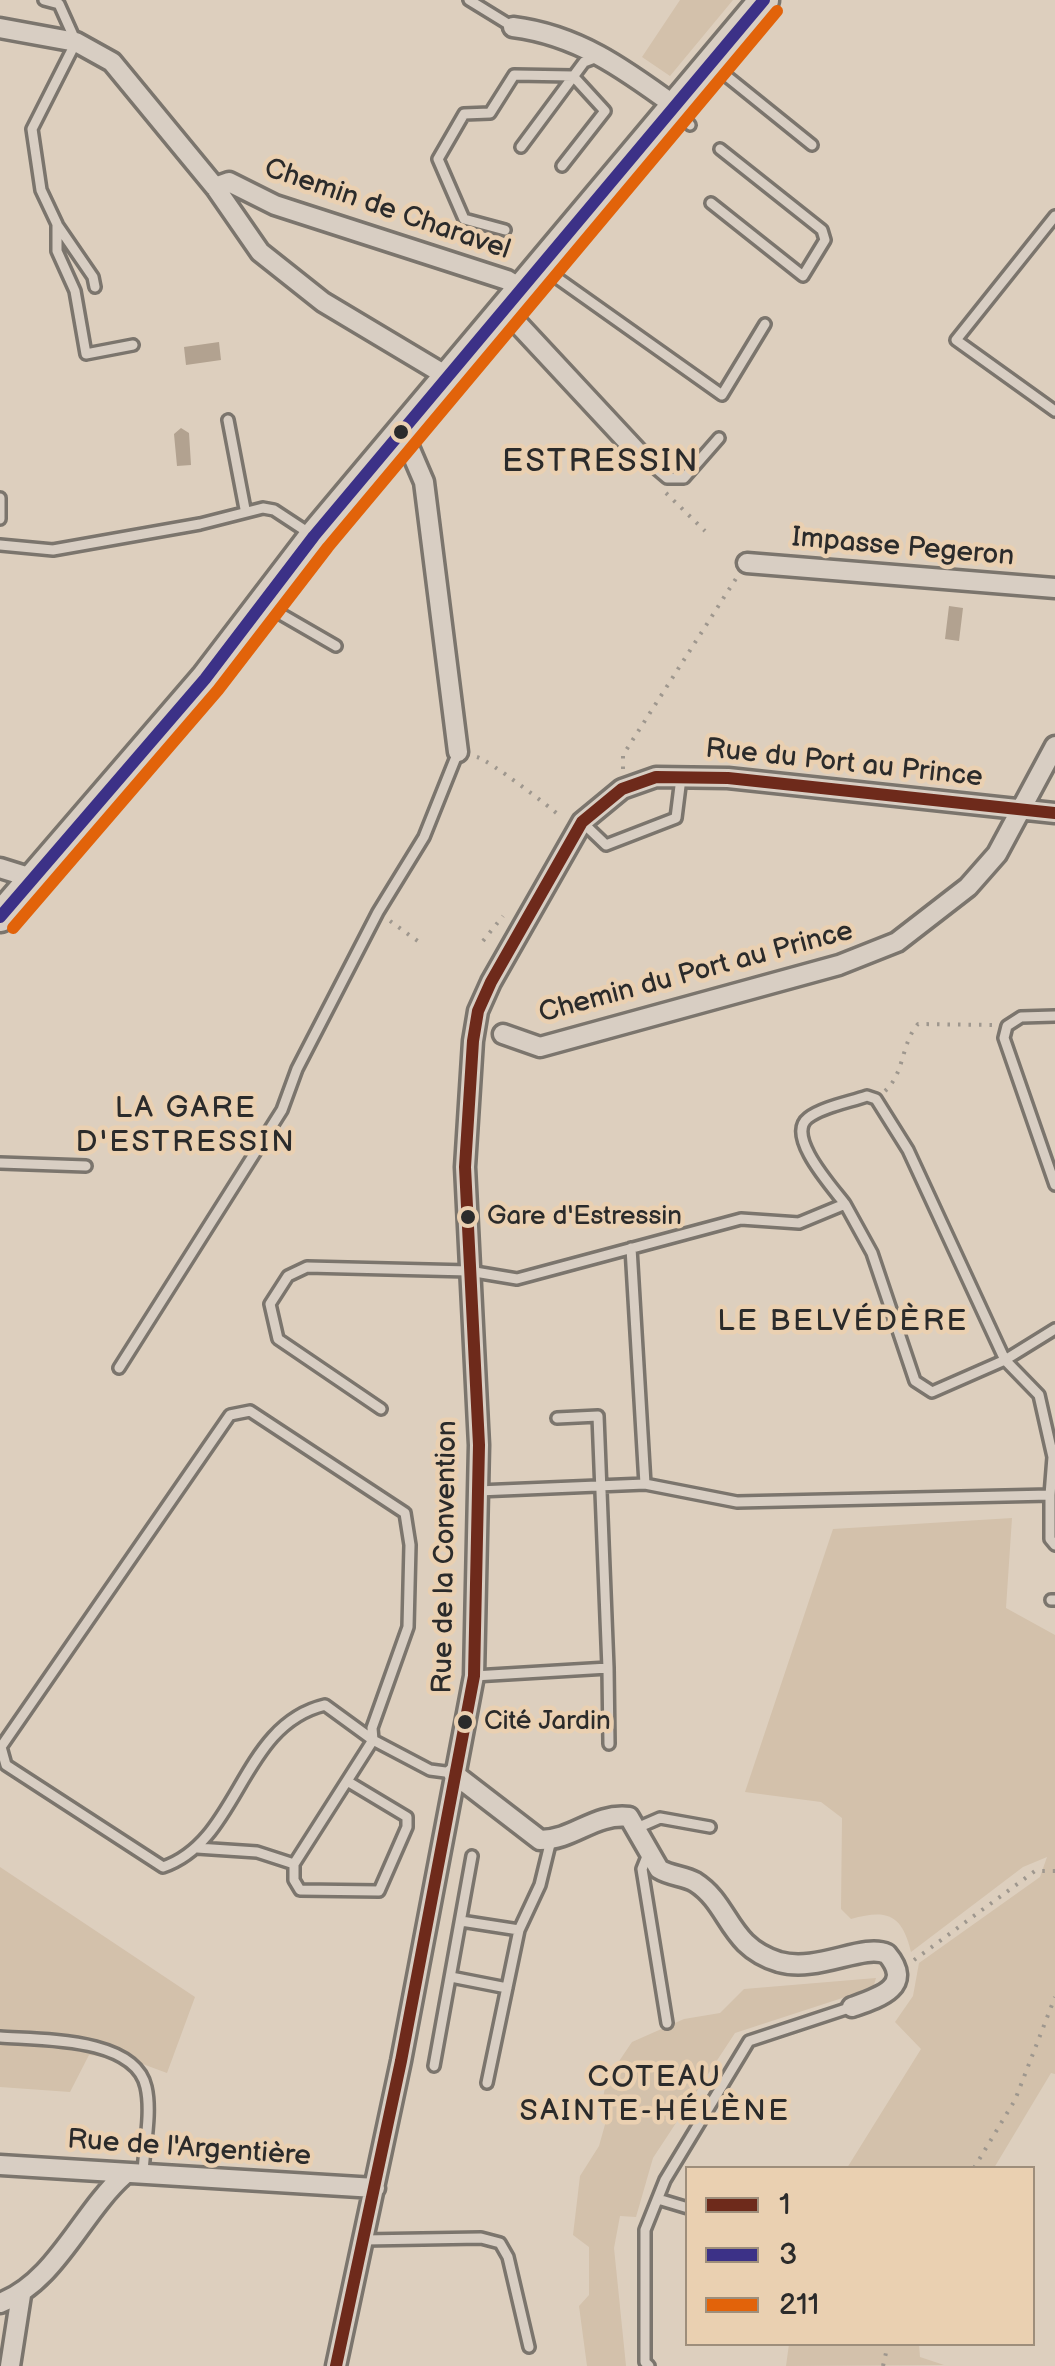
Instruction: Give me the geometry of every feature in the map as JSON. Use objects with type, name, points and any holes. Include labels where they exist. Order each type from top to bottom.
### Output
[{"type":"main road","points":[[0,918],[205,679],[314,536],[540,266],[682,116],[708,68],[764,0]]},
{"type":"street","points":[[513,27],[553,32],[600,56],[682,116]]},
{"type":"street","points":[[0,28],[76,42],[112,62],[215,187],[240,228],[285,274],[450,378]]},
{"type":"street","name":"Chemin de Charavel","points":[[215,187],[229,182],[275,205],[508,280],[514,300]]},
{"type":"street","points":[[514,300],[640,455]]},
{"type":"street","points":[[403,433],[424,482],[458,752]]},
{"type":"street","name":"Impasse Pegeron","points":[[747,563],[1055,588]]},
{"type":"street","name":"Chemin du Port au Prince","points":[[503,1034],[540,1048],[875,953],[968,887],[997,854],[1055,746]]},
{"type":"street","name":"Rue du Port au Prince","points":[[582,822],[622,789],[656,778],[681,776],[1055,813]]},
{"type":"street","name":"Rue de la Convention","points":[[336,2366],[442,1852],[452,1774],[469,1722],[474,1676],[478,1491],[465,1167],[478,1011],[582,822]]},
{"type":"street","points":[[0,868],[32,878]]},
{"type":"street","points":[[452,1774],[530,1836],[552,1840],[612,1815],[628,1817],[658,1870],[694,1881],[734,1934],[765,1956],[814,1966],[877,1950],[893,1962],[896,1986],[889,1994],[852,2006]]},
{"type":"street","name":"Rue de l'Argentière","points":[[0,2166],[375,2188]]},
{"type":"street","points":[[10,2366],[21,2295],[100,2196],[134,2176]]},
{"type":"street","points":[[0,2303],[21,2295]]},
{"type":"lane","points":[[44,0],[59,2],[76,42],[32,129],[41,190],[93,277],[95,287]]},
{"type":"lane","points":[[469,0],[513,27]]},
{"type":"lane","points":[[522,146],[584,62],[600,56]]},
{"type":"lane","points":[[708,68],[724,74],[812,145]]},
{"type":"lane","points":[[505,230],[464,219],[438,160],[464,114],[490,114],[514,75],[573,76],[606,111],[562,166]]},
{"type":"lane","points":[[711,204],[803,276],[825,240],[822,230],[720,149]]},
{"type":"lane","points":[[1055,216],[956,340],[1055,411]]},
{"type":"lane","points":[[58,224],[57,252],[75,291],[86,354],[132,345]]},
{"type":"lane","points":[[540,266],[722,395],[765,324]]},
{"type":"lane","points":[[228,420],[244,509]]},
{"type":"lane","points":[[640,455],[667,478],[684,478],[719,438]]},
{"type":"lane","points":[[0,498],[0,519]]},
{"type":"lane","points":[[0,545],[53,550],[200,524],[244,509],[274,510],[314,536]]},
{"type":"lane","points":[[263,604],[336,646]]},
{"type":"lane","points":[[119,1368],[282,1110],[297,1069],[378,912],[424,837],[458,752]]},
{"type":"lane","points":[[582,822],[606,844],[676,818],[681,776]]},
{"type":"lane","points":[[1055,1016],[1022,1017],[1007,1026],[1004,1038],[1055,1186]]},
{"type":"lane","points":[[1055,1329],[1004,1360],[932,1392],[915,1381],[872,1253],[845,1204],[801,1140],[801,1127],[808,1117],[867,1096],[876,1099],[908,1150],[1004,1360],[1039,1395],[1053,1457],[1050,1540],[1055,1545]]},
{"type":"lane","points":[[1042,1147],[1055,1148]]},
{"type":"lane","points":[[0,1163],[86,1166]]},
{"type":"lane","points":[[381,1409],[278,1339],[270,1304],[288,1276],[308,1267],[469,1272],[517,1279],[741,1219],[798,1223],[845,1204]]},
{"type":"lane","points":[[631,1248],[645,1484]]},
{"type":"lane","points":[[347,1781],[407,1817],[408,1827],[380,1891],[300,1890],[294,1880],[294,1864],[347,1781],[374,1740],[372,1728],[410,1610],[410,1545],[404,1514],[250,1411],[230,1415],[1,1747],[6,1764],[163,1866],[196,1848],[271,1734],[308,1709],[325,1705],[374,1740],[430,1770],[452,1774]]},
{"type":"lane","points":[[557,1418],[598,1416],[609,1744]]},
{"type":"lane","points":[[478,1491],[645,1484],[737,1502],[1050,1495]]},
{"type":"lane","points":[[474,1676],[608,1668]]},
{"type":"lane","points":[[637,1828],[660,1818],[710,1826]]},
{"type":"lane","points":[[487,2082],[519,1930],[540,1886],[552,1840]]},
{"type":"lane","points":[[196,1848],[258,1852],[294,1864]]},
{"type":"lane","points":[[648,1854],[642,1869],[668,2023]]},
{"type":"lane","points":[[434,2066],[472,1856]]},
{"type":"lane","points":[[461,1921],[519,1930]]},
{"type":"lane","points":[[451,1977],[507,1988]]},
{"type":"lane","points":[[649,2366],[645,2362],[645,2230],[658,2198],[748,2041],[852,2006]]},
{"type":"lane","points":[[0,2037],[94,2046],[116,2053],[138,2072],[146,2087],[134,2176]]},
{"type":"lane","points":[[658,2198],[685,2207]]},
{"type":"lane","points":[[364,2240],[481,2238],[500,2243],[508,2257],[528,2346]]},
{"type":"path","points":[[622,789],[623,755],[747,563]]},
{"type":"path","points":[[458,752],[489,761],[498,774],[561,816]]},
{"type":"path","points":[[378,912],[419,942]]},
{"type":"path","points":[[876,1099],[895,1082],[910,1033],[918,1024],[1007,1026]]},
{"type":"path","points":[[897,1973],[1035,1871],[1055,1871]]},
{"type":"path","points":[[975,2166],[1021,2088],[1055,1997]]},
{"type":"shaded area","points":[[680,0],[733,0],[670,76],[642,57]]},
{"type":"shaded area","points":[[219,342],[221,360],[186,365],[184,347]]},
{"type":"shaded area","points":[[181,428],[189,433],[191,465],[177,466],[174,434]]},
{"type":"shaded area","points":[[949,606],[963,608],[959,641],[945,639]]},
{"type":"shaded area","points":[[1012,1518],[1006,1608],[1055,1635],[1055,2074],[1051,2073],[995,2166],[848,2166],[921,2049],[895,2022],[913,1996],[919,1963],[1040,1877],[1047,1857],[1023,1867],[911,1952],[898,1922],[883,1915],[851,1919],[841,1909],[842,1818],[821,1802],[745,1792],[833,1529]]},
{"type":"shaded area","points":[[0,1867],[195,1997],[167,2073],[129,2059],[89,2055],[70,2092],[0,2087]]},
{"type":"shaded area","points":[[876,1978],[873,1988],[735,2033],[653,2158],[636,2217],[620,2216],[614,2248],[626,2366],[587,2366],[579,2306],[589,2295],[589,2247],[573,2235],[580,2176],[599,2146],[606,2121],[600,2111],[607,2079],[632,2042],[684,2019],[720,2013],[744,1989]]},
{"type":"shaded area","points":[[789,2346],[919,2346],[920,2357],[944,2365],[786,2366]]},
{"type":"transit line","name":"3","points":[[0,917],[205,679],[314,536],[764,0]]},
{"type":"transit line","name":"211","points":[[13,928],[218,690],[328,547],[777,11]]},
{"type":"transit line","name":"1","points":[[336,2366],[401,2061],[474,1676],[479,1445],[465,1167],[473,1041],[478,1011],[491,982],[582,822],[622,789],[656,777],[728,778],[1055,813]]},
{"type":"place","name":"Gare d'Estressin","points":[[468,1217]]},
{"type":"place","name":"Cité Jardin","points":[[465,1722]]},
{"type":"district","name":"ESTRESSIN","points":[[601,463]]},
{"type":"district","name":"LA GARE D'ESTRESSIN","points":[[186,1126]]},
{"type":"district","name":"LE BELVÉDÈRE","points":[[843,1322]]},
{"type":"district","name":"COTEAU SAINTE-HÉLÈNE","points":[[655,2095]]}]
